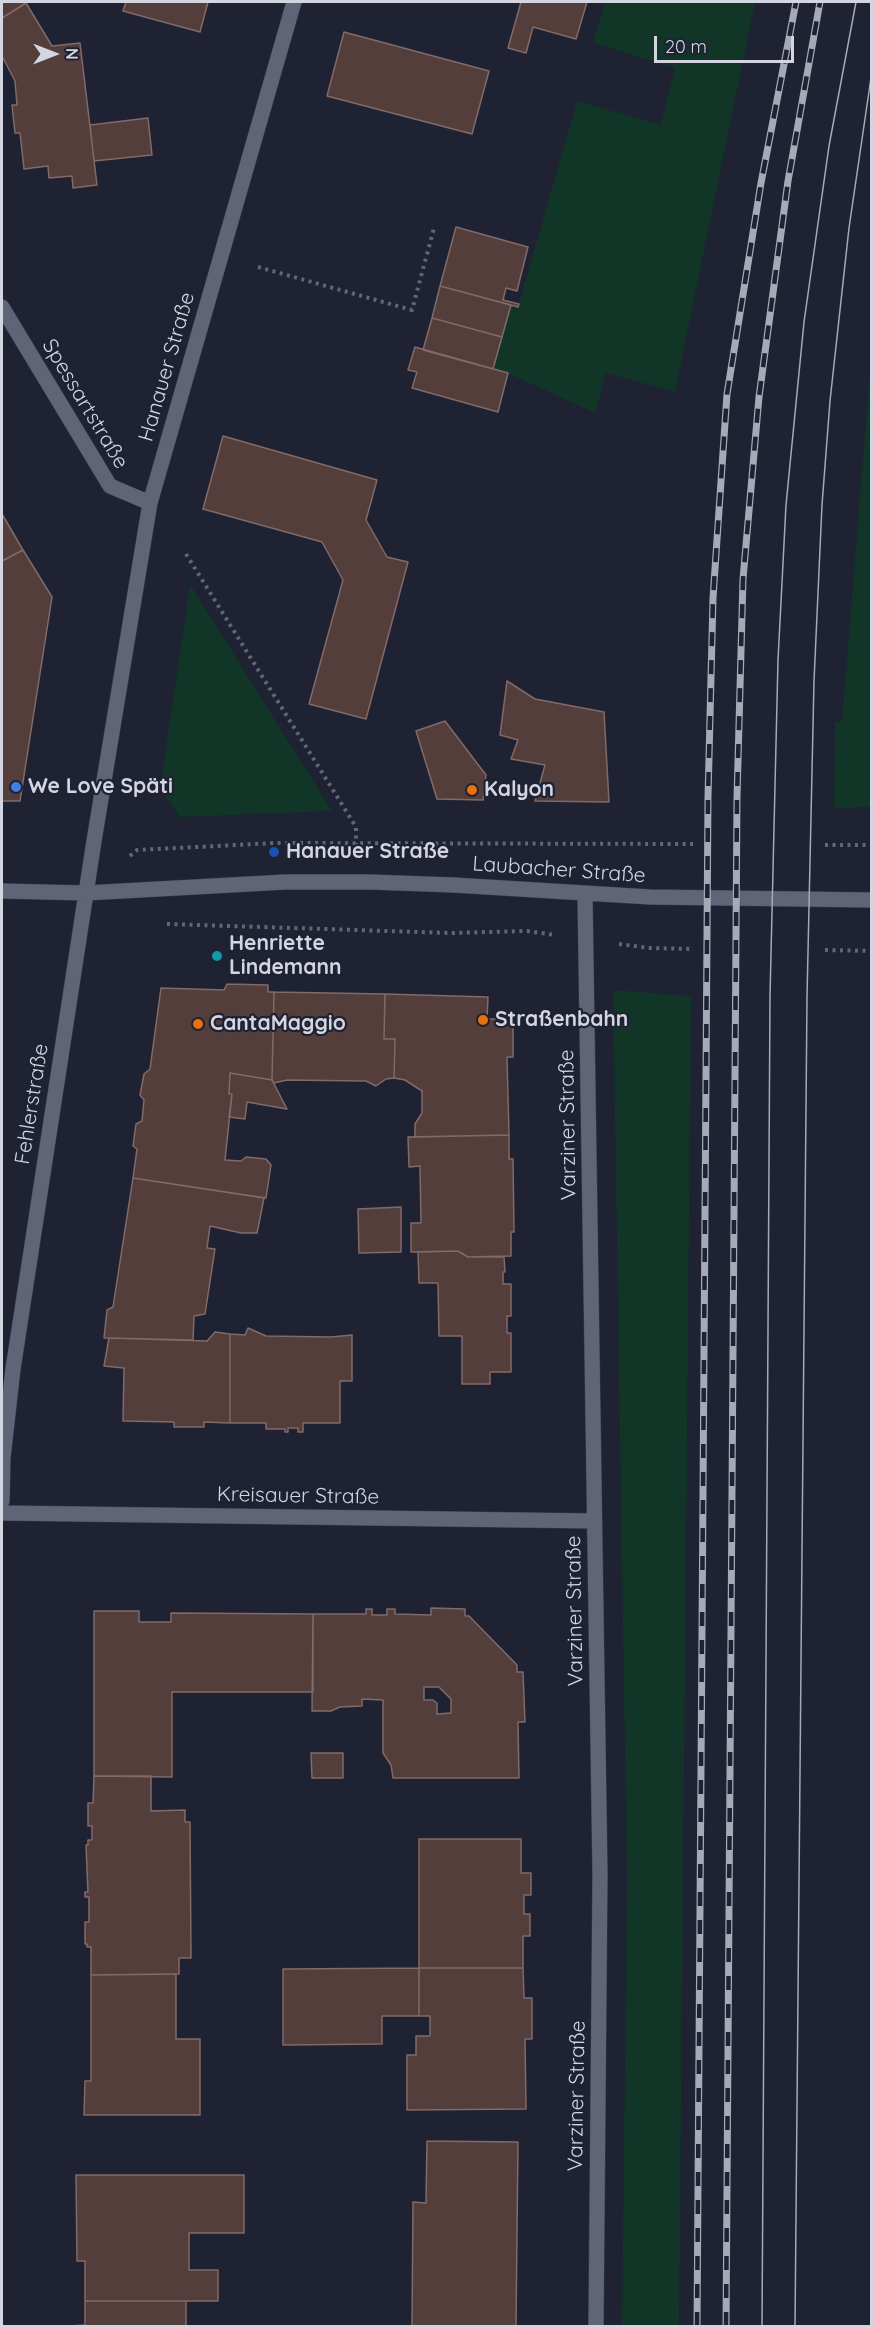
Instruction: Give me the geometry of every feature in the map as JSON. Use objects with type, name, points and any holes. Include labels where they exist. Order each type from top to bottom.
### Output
[{"type":"street","name":"Hanauer Straße","points":[[86,893],[150,503],[294,2]]},
{"type":"street","name":"Spessartstraße","points":[[2,306],[110,486],[150,503]]},
{"type":"street","name":"Laubacher Straße","points":[[2,891],[86,893],[285,882],[370,882],[454,885],[585,895],[866,900]]},
{"type":"street","name":"Fehlerstraße","points":[[2,1501],[3,1458],[13,1369],[86,893]]},
{"type":"street","name":"Varziner Straße","points":[[585,895],[600,1874],[596,2326]]},
{"type":"street","name":"Kreisauer Straße","points":[[2,1514],[595,1521]]},
{"type":"path","points":[[258,267],[412,310],[434,228]]},
{"type":"path","points":[[186,554],[356,827],[356,851]]},
{"type":"path","points":[[137,850],[275,843],[356,842],[694,844]]},
{"type":"path","points":[[825,844],[872,845]]},
{"type":"path","points":[[165,924],[451,933],[527,931]]},
{"type":"path","points":[[649,948],[693,949]]},
{"type":"path","points":[[825,950],[872,951]]},
{"type":"green space","points":[[605,2],[755,2],[675,392],[606,373],[595,413],[508,373],[493,369],[511,305],[518,307],[577,101],[661,125],[675,68],[593,43]]},
{"type":"green space","points":[[871,359],[871,807],[834,808],[835,722],[842,721]]},
{"type":"green space","points":[[190,584],[332,811],[180,817],[160,789]]},
{"type":"green space","points":[[613,990],[691,996],[679,2326],[622,2326],[627,1881]]},
{"type":"building","points":[[2,2],[25,2],[26,3],[2,18]]},
{"type":"building","points":[[126,2],[208,2],[200,32],[123,11]]},
{"type":"building","points":[[521,2],[587,2],[576,39],[533,27],[526,53],[508,48]]},
{"type":"building","points":[[26,3],[52,46],[80,43],[97,185],[73,188],[72,176],[49,178],[48,166],[24,169],[20,133],[15,133],[12,105],[17,105],[15,81],[2,56],[2,18]]},
{"type":"building","points":[[344,32],[489,71],[472,134],[327,96]]},
{"type":"building","points":[[148,118],[152,155],[94,161],[90,125]]},
{"type":"building","points":[[456,227],[528,247],[517,291],[506,288],[503,300],[519,304],[518,307],[440,286]]},
{"type":"building","points":[[440,286],[511,305],[502,337],[432,318]]},
{"type":"building","points":[[432,318],[502,337],[493,369],[423,350]]},
{"type":"building","points":[[415,347],[508,373],[498,412],[412,388],[417,372],[408,370]]},
{"type":"building","points":[[223,436],[377,480],[366,520],[387,557],[408,562],[366,719],[309,704],[343,580],[322,542],[203,509]]},
{"type":"building","points":[[2,514],[23,550],[2,561]]},
{"type":"building","points":[[23,550],[52,597],[20,801],[2,801],[2,561]]},
{"type":"building","points":[[507,681],[535,699],[604,712],[609,802],[535,801],[545,765],[511,759],[518,740],[500,735]]},
{"type":"building","points":[[445,721],[486,775],[483,800],[437,799],[416,731]]},
{"type":"building","points":[[227,984],[268,985],[268,992],[274,992],[272,1080],[230,1073],[229,1094],[232,1094],[225,1160],[241,1161],[246,1157],[266,1159],[271,1165],[266,1198],[133,1178],[137,1149],[133,1146],[136,1124],[142,1121],[144,1100],[140,1095],[144,1074],[150,1069],[161,988],[224,990]]},
{"type":"building","points":[[274,992],[385,994],[384,1039],[395,1039],[394,1078],[386,1079],[376,1086],[366,1081],[287,1080],[274,1083],[272,1080]]},
{"type":"building","points":[[385,994],[488,997],[487,1019],[504,1019],[513,1027],[513,1057],[507,1057],[509,1135],[415,1137],[415,1124],[422,1113],[422,1091],[405,1080],[394,1078],[395,1039],[384,1039]]},
{"type":"building","points":[[230,1073],[272,1080],[287,1109],[247,1102],[245,1119],[229,1117],[232,1094],[229,1094]]},
{"type":"building","points":[[509,1135],[509,1159],[513,1159],[514,1232],[511,1232],[511,1256],[468,1257],[458,1251],[411,1252],[411,1223],[421,1223],[420,1166],[409,1167],[408,1137]]},
{"type":"building","points":[[133,1178],[264,1198],[257,1233],[241,1233],[210,1226],[207,1248],[215,1249],[205,1314],[194,1316],[193,1340],[104,1338],[107,1310],[113,1307]]},
{"type":"building","points":[[401,1207],[401,1252],[359,1253],[358,1209]]},
{"type":"building","points":[[458,1251],[468,1257],[504,1257],[503,1284],[511,1284],[511,1316],[507,1316],[507,1333],[511,1333],[511,1372],[490,1372],[490,1384],[462,1384],[462,1336],[439,1336],[438,1283],[419,1283],[418,1252]]},
{"type":"building","points":[[248,1328],[266,1336],[352,1335],[352,1381],[340,1381],[340,1423],[303,1423],[303,1432],[298,1432],[298,1428],[288,1428],[288,1432],[285,1432],[285,1429],[266,1429],[266,1423],[230,1423],[230,1334],[245,1335]]},
{"type":"building","points":[[215,1332],[230,1334],[230,1423],[204,1422],[204,1427],[174,1427],[174,1422],[123,1421],[124,1368],[104,1366],[109,1338],[207,1341]]},
{"type":"building","points":[[431,1608],[465,1609],[465,1616],[469,1616],[517,1665],[517,1672],[523,1672],[525,1722],[518,1722],[519,1778],[393,1778],[391,1765],[383,1753],[383,1700],[362,1699],[362,1706],[340,1707],[331,1711],[312,1711],[313,1614],[366,1614],[366,1609],[372,1609],[372,1615],[387,1615],[387,1609],[395,1609],[395,1614],[431,1615]],"holes":[[[424,1687],[439,1687],[451,1699],[451,1713],[437,1714],[437,1703],[433,1700],[424,1700]]]},
{"type":"building","points":[[94,1611],[139,1611],[139,1622],[171,1622],[171,1613],[313,1614],[313,1692],[172,1692],[172,1777],[94,1776]]},
{"type":"building","points":[[311,1753],[343,1753],[343,1778],[312,1778]]},
{"type":"building","points":[[94,1776],[151,1776],[151,1811],[185,1810],[185,1822],[190,1822],[191,1958],[179,1958],[179,1974],[91,1975],[91,1947],[85,1944],[85,1922],[89,1922],[89,1897],[85,1897],[85,1892],[88,1892],[86,1845],[88,1845],[88,1840],[92,1840],[92,1826],[88,1826],[88,1803],[93,1803]]},
{"type":"building","points":[[419,1839],[521,1839],[521,1873],[531,1873],[531,1895],[524,1895],[524,1914],[530,1914],[530,1936],[523,1936],[523,1968],[419,1968]]},
{"type":"building","points":[[419,1968],[523,1968],[524,1998],[532,1998],[532,2039],[525,2039],[526,2109],[407,2110],[407,2055],[416,2055],[416,2036],[430,2036],[430,2016],[419,2016]]},
{"type":"building","points":[[419,1968],[419,2016],[382,2016],[382,2044],[283,2045],[283,1969]]},
{"type":"building","points":[[176,1974],[176,2039],[200,2039],[200,2115],[84,2115],[85,2081],[91,2081],[91,1975]]},
{"type":"building","points":[[427,2141],[518,2142],[516,2326],[412,2326],[413,2202],[426,2203]]},
{"type":"building","points":[[76,2175],[244,2175],[244,2233],[189,2233],[189,2270],[218,2270],[218,2301],[85,2301],[85,2261],[77,2261]]},
{"type":"building","points":[[85,2301],[186,2301],[186,2326],[70,2326],[85,2325]]},
{"type":"tram line","points":[[762,2326],[770,996],[778,660],[786,505],[804,322],[829,146],[856,2]]},
{"type":"tram line","points":[[795,2326],[807,997],[814,681],[822,505],[830,401],[849,228],[872,71]]},
{"type":"railway","points":[[697,2326],[708,797],[713,598],[727,394],[761,183],[796,2]]},
{"type":"railway","points":[[726,2326],[737,797],[743,579],[759,397],[788,181],[820,2]]},
{"type":"place","name":"We Love Späti","points":[[16,787]]},
{"type":"place","name":"Kalyon","points":[[472,790]]},
{"type":"place","name":"Hanauer Straße","points":[[274,852]]},
{"type":"place","name":"Henriette Lindemann","points":[[217,956]]},
{"type":"place","name":"Straßenbahn","points":[[483,1020]]},
{"type":"place","name":"CantaMaggio","points":[[198,1024]]}]
